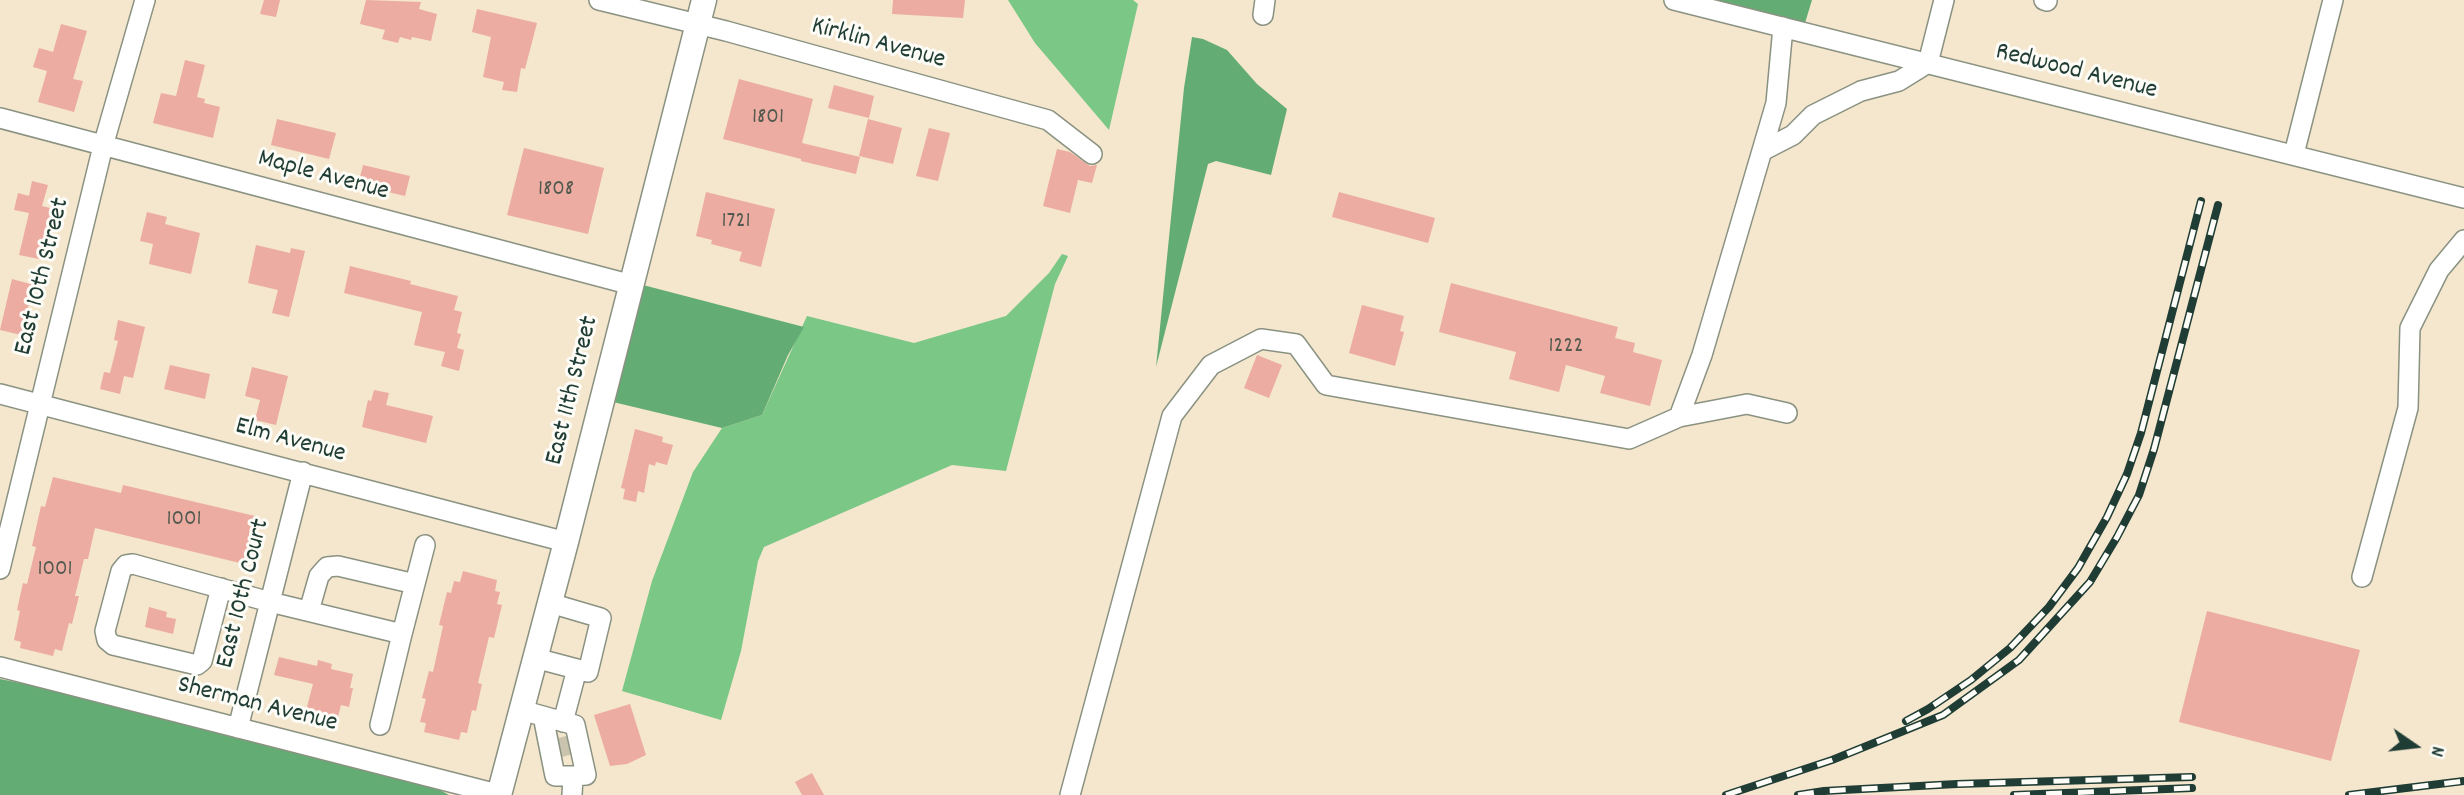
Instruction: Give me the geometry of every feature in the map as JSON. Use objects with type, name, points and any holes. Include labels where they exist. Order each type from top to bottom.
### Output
[{"type":"main road","name":"East 11th Street","points":[[500,795],[532,713],[535,658],[704,0]]},
{"type":"street","name":"East 10th Street","points":[[0,569],[103,146],[145,0]]},
{"type":"street","name":"Kirklin Avenue","points":[[599,0],[1048,120],[1092,153]]},
{"type":"street","name":"Redwood Avenue","points":[[1674,0],[2464,198]]},
{"type":"street","points":[[1762,151],[1793,135],[1813,115],[1861,91],[1899,81],[1928,63],[1944,0]]},
{"type":"street","points":[[2294,154],[2333,0]]},
{"type":"street","points":[[1679,417],[1702,355],[1776,103],[1783,27]]},
{"type":"street","name":"Maple Avenue","points":[[0,118],[632,285]]},
{"type":"street","points":[[2362,578],[2408,408],[2410,328],[2439,270],[2464,240]]},
{"type":"street","points":[[1070,795],[1172,416],[1211,365],[1261,339],[1296,344],[1326,385],[1629,439],[1679,417],[1747,404],[1787,413]]},
{"type":"street","name":"Elm Avenue","points":[[0,394],[566,542]]},
{"type":"street","name":"East 10th Court","points":[[238,728],[303,472]]},
{"type":"street","points":[[380,725],[425,545]]},
{"type":"street","points":[[221,588],[202,661],[197,665],[113,645],[107,640],[105,631],[121,571],[126,565],[133,564],[402,634]]},
{"type":"street","points":[[309,611],[319,576],[327,566],[338,566],[415,584]]},
{"type":"street","points":[[535,658],[587,672],[601,618],[550,603]]},
{"type":"street","name":"Sherman Avenue","points":[[0,667],[500,795]]},
{"type":"street","points":[[563,722],[577,669]]},
{"type":"street","points":[[532,713],[564,747],[586,775],[573,785],[555,776],[564,747],[575,725],[532,713]]},
{"type":"green space","points":[[1008,0],[1133,0],[1138,4],[1109,130],[1035,43]]},
{"type":"green space","points":[[1711,0],[1812,0],[1805,23]]},
{"type":"green space","points":[[1192,37],[1227,50],[1257,84],[1287,109],[1271,175],[1216,161],[1208,164],[1156,367],[1184,88]]},
{"type":"green space","points":[[1062,254],[1068,256],[1055,284],[1006,471],[952,465],[764,547],[758,561],[741,651],[721,720],[622,691],[652,581],[693,472],[722,428],[762,415],[807,316],[914,343],[1006,316],[1049,273]]},
{"type":"green space","points":[[643,285],[804,327],[788,355],[762,415],[722,428],[613,402]]},
{"type":"green space","points":[[0,679],[52,689],[236,735],[440,790],[449,795],[0,795]]},
{"type":"building","points":[[264,0],[280,0],[276,17],[260,14]]},
{"type":"building","points":[[366,0],[421,2],[419,9],[437,14],[431,41],[400,37],[398,43],[382,39],[385,30],[360,24]]},
{"type":"building","points":[[893,0],[965,0],[963,18],[892,14]]},
{"type":"building","points":[[477,9],[537,23],[525,69],[521,68],[517,92],[502,90],[504,82],[483,77],[491,37],[472,32]]},
{"type":"building","points":[[61,24],[87,31],[73,79],[83,81],[74,112],[38,102],[47,71],[33,67],[39,48],[53,52]]},
{"type":"building","points":[[185,60],[205,65],[197,97],[205,99],[204,103],[220,107],[213,138],[153,123],[161,93],[176,96]]},
{"type":"building","points":[[739,79],[813,99],[802,143],[860,157],[856,174],[723,139]]},
{"type":"building","points":[[834,85],[874,96],[869,118],[828,108]]},
{"type":"building","points":[[277,119],[336,133],[329,159],[271,145]]},
{"type":"building","points":[[868,119],[902,128],[893,164],[859,156]]},
{"type":"building","points":[[929,128],[950,133],[938,181],[916,176]]},
{"type":"building","points":[[524,148],[604,168],[588,234],[507,215]]},
{"type":"building","points":[[1057,149],[1070,152],[1090,166],[1097,165],[1092,183],[1078,180],[1070,213],[1043,206]]},
{"type":"building","points":[[363,165],[410,176],[405,196],[358,185]]},
{"type":"building","points":[[32,181],[48,185],[42,206],[58,210],[44,260],[19,255],[29,213],[14,210],[18,193],[29,196]]},
{"type":"building","points":[[706,192],[775,209],[761,267],[739,261],[742,252],[711,244],[712,240],[696,236]]},
{"type":"building","points":[[1339,192],[1435,218],[1428,243],[1332,217]]},
{"type":"building","points":[[147,212],[167,217],[165,224],[200,233],[191,274],[149,264],[153,244],[140,241]]},
{"type":"building","points":[[256,245],[290,253],[291,248],[305,251],[289,317],[272,313],[278,290],[248,283]]},
{"type":"building","points":[[350,266],[458,296],[454,310],[462,312],[457,348],[464,350],[459,371],[441,366],[445,352],[414,345],[422,312],[344,293]]},
{"type":"building","points":[[12,279],[34,285],[21,335],[0,330]]},
{"type":"building","points":[[1451,283],[1618,327],[1615,338],[1635,343],[1633,352],[1662,360],[1650,406],[1600,393],[1605,376],[1566,365],[1559,392],[1509,379],[1516,352],[1439,332]]},
{"type":"building","points":[[1362,305],[1404,316],[1400,331],[1404,332],[1395,366],[1349,353]]},
{"type":"building","points":[[118,320],[145,327],[133,378],[124,376],[120,394],[100,389],[104,372],[110,373],[118,341],[114,340]]},
{"type":"building","points":[[1257,355],[1282,365],[1269,398],[1244,388]]},
{"type":"building","points":[[170,365],[210,374],[205,399],[164,389]]},
{"type":"building","points":[[252,367],[288,376],[276,425],[255,420],[260,400],[245,396]]},
{"type":"building","points":[[374,390],[389,393],[386,405],[433,416],[426,443],[362,427],[368,400],[371,401]]},
{"type":"building","points":[[635,429],[663,437],[662,442],[673,445],[667,465],[656,462],[655,466],[649,464],[644,493],[638,491],[636,502],[623,499],[625,489],[621,488]]},
{"type":"building","points":[[53,477],[121,493],[123,485],[255,516],[244,564],[95,528],[75,596],[79,596],[72,624],[69,623],[62,651],[55,649],[53,656],[20,648],[21,642],[14,640],[20,611],[17,610],[36,547],[32,546],[41,506],[45,507]]},
{"type":"building","points":[[463,571],[497,580],[495,591],[500,592],[497,604],[502,605],[494,638],[489,637],[478,683],[482,684],[476,711],[472,710],[467,733],[461,732],[459,740],[424,732],[426,723],[420,722],[426,699],[422,698],[429,671],[433,672],[443,626],[439,625],[447,592],[451,593],[454,581],[460,582]]},
{"type":"building","points":[[149,607],[167,612],[166,617],[176,619],[173,634],[145,627]]},
{"type":"building","points":[[2207,611],[2360,650],[2331,761],[2179,722]]},
{"type":"building","points":[[279,657],[317,666],[318,660],[332,664],[331,669],[353,674],[349,707],[341,705],[337,721],[327,718],[326,723],[304,718],[313,684],[274,675]]},
{"type":"building","points":[[630,704],[646,755],[627,764],[610,766],[594,715]]},
{"type":"building","points":[[812,773],[824,795],[802,795],[795,782]]},
{"type":"tunnel","points":[[555,749],[573,744]]},
{"type":"railway","points":[[1906,721],[1971,680],[2010,648],[2049,607],[2078,568],[2107,517],[2127,474],[2141,433],[2201,201]]},
{"type":"railway","points":[[1726,795],[1832,760],[1943,715],[2019,660],[2090,582],[2139,495],[2154,449],[2218,205]]},
{"type":"railway","points":[[1798,795],[1824,791],[1957,784],[2192,777]]},
{"type":"railway","points":[[2349,795],[2464,781]]},
{"type":"railway","points":[[2014,795],[2192,788]]}]
